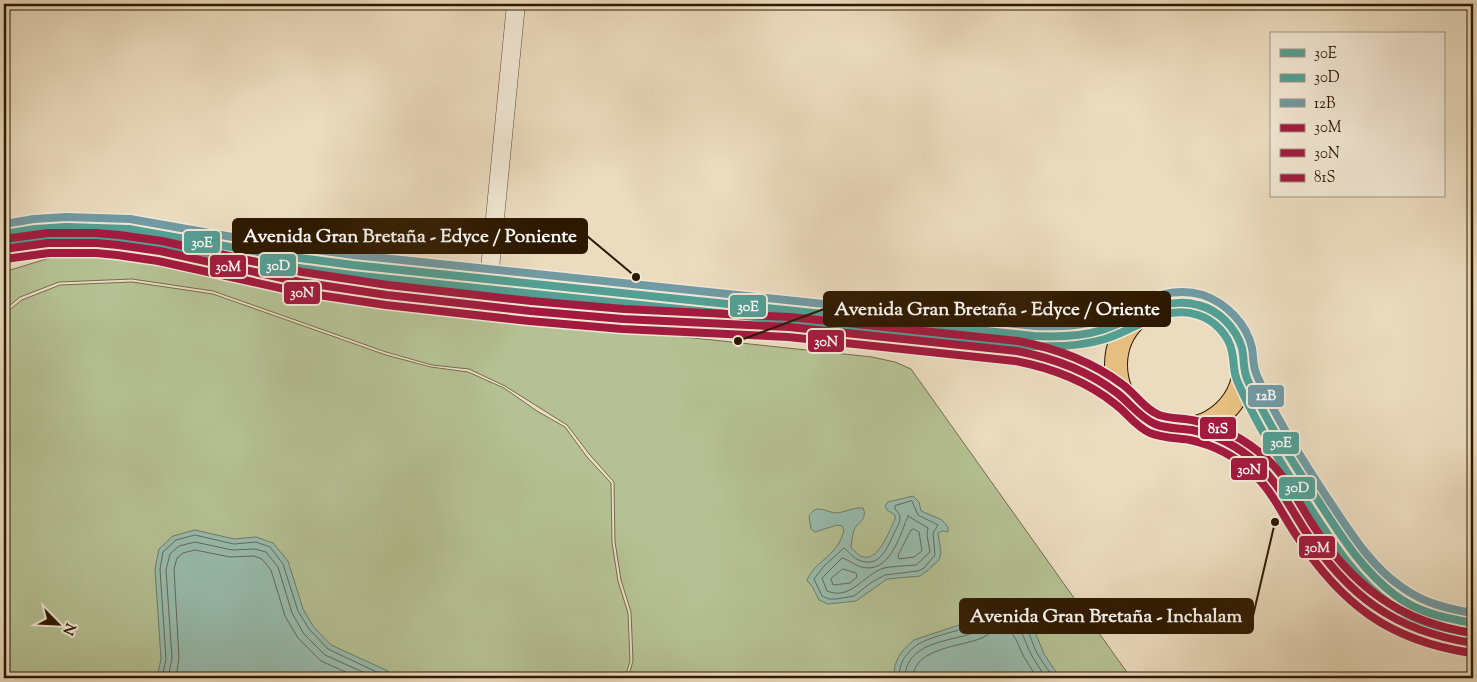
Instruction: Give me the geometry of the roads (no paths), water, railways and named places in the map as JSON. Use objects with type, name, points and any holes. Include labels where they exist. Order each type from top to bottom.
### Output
[{"type":"main road","points":[[4,234],[60,226],[106,227],[144,231],[270,254],[320,261],[1034,336],[1061,336],[1087,333],[1109,327],[1142,314],[1157,305],[1174,301],[1192,302],[1209,308],[1224,319],[1235,334],[1242,351],[1243,368],[1236,395],[1224,410],[1218,416],[1202,425],[1184,429]]},
{"type":"main road","points":[[4,250],[48,243],[96,243],[136,247],[326,287],[530,311],[623,319],[789,327],[1017,351],[1043,356],[1071,366],[1099,380],[1126,399]]},
{"type":"main road","points":[[489,279],[493,287],[502,295],[530,311]]},
{"type":"main road","points":[[1142,314],[1124,333],[1118,349],[1117,375],[1126,399],[1135,411],[1147,420],[1161,426],[1184,429],[1223,441],[1245,453],[1274,481],[1328,563],[1348,585],[1374,606],[1418,630],[1473,643]]},
{"type":"main road","points":[[1243,368],[1276,436],[1344,542],[1367,571],[1387,590],[1410,605],[1438,616],[1473,623]]},
{"type":"street","points":[[489,279],[516,4]]},
{"type":"water","points":[[913,496],[919,502],[921,511],[942,520],[948,527],[948,532],[938,533],[941,552],[938,561],[920,576],[887,579],[856,601],[828,604],[819,600],[807,580],[816,567],[837,547],[844,530],[842,526],[837,525],[815,532],[811,529],[809,516],[812,512],[822,509],[835,513],[863,508],[864,515],[854,530],[851,547],[859,555],[866,557],[878,550],[888,535],[895,519],[895,515],[887,510],[885,506],[888,502]]},
{"type":"water","points":[[195,530],[234,539],[256,537],[273,543],[288,561],[303,609],[313,626],[331,645],[388,671],[391,678],[157,678],[161,659],[155,569],[159,549],[173,536]]},
{"type":"water","points":[[1007,608],[1024,617],[1035,632],[1044,654],[1060,678],[894,678],[896,661],[905,648],[914,640],[974,620],[994,609]]},
{"type":"place","name":"Avenida Gran Bretaña - Edyce / Poniente","points":[[636,277]]},
{"type":"place","name":"Avenida Gran Bretaña - Edyce / Oriente","points":[[738,341]]},
{"type":"place","name":"Avenida Gran Bretaña - Inchalam","points":[[1275,522]]}]
